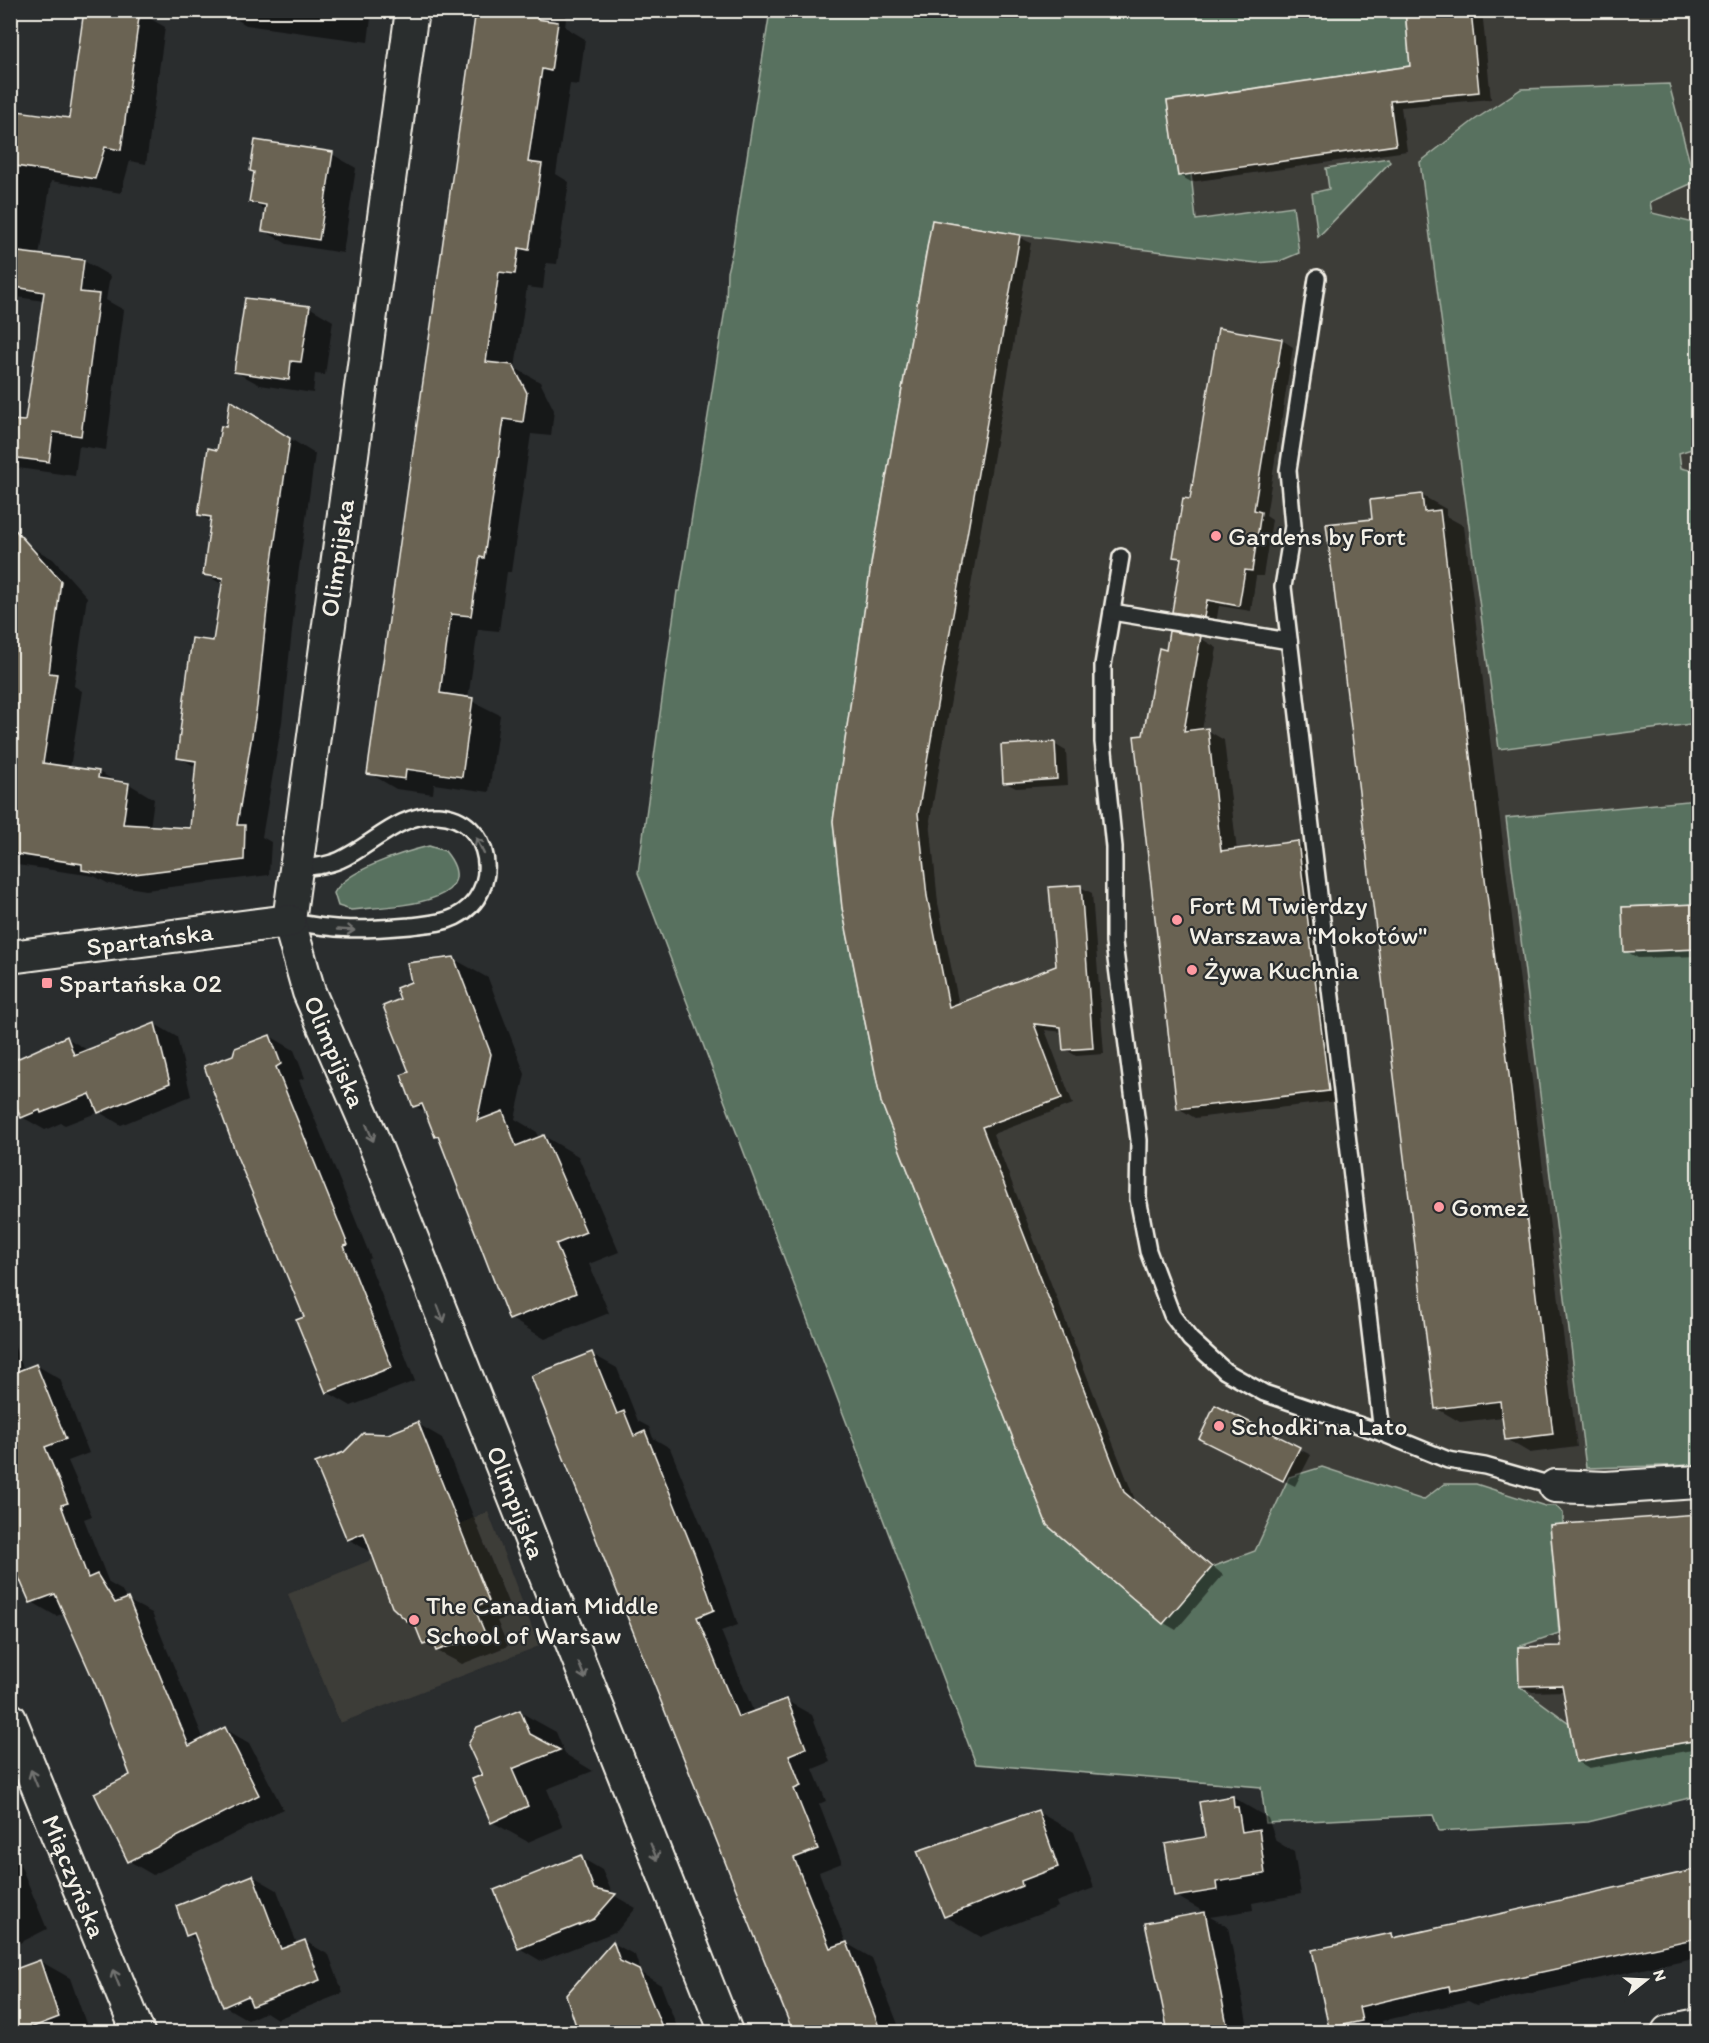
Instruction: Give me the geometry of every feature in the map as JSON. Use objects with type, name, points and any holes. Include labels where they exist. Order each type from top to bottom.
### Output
[{"type":"street","name":"Olimpijska","points":[[412,10],[289,921],[309,992],[371,1135],[726,2032]]},
{"type":"street","name":"Spartańska","points":[[10,957],[289,921]]},
{"type":"street","points":[[1555,1486],[1606,1488],[1698,1482]]},
{"type":"street","name":"Miączyńska","points":[[10,1719],[138,2032]]},
{"type":"street","points":[[1668,2032],[1698,2026]]},
{"type":"lane","points":[[1317,278],[1288,470],[1293,526],[1283,587],[1382,1433]]},
{"type":"lane","points":[[1121,557],[1103,665],[1103,742],[1114,847],[1114,943],[1139,1140],[1138,1198],[1148,1251],[1159,1286],[1172,1315],[1184,1331],[1225,1371],[1264,1393],[1382,1433],[1459,1463],[1485,1466],[1555,1486]]},
{"type":"lane","points":[[1113,612],[1289,641]]},
{"type":"lane","points":[[289,921],[353,931],[436,923],[454,917],[469,908],[487,880],[487,864],[483,847],[472,832],[458,821],[440,815],[421,816],[400,823],[341,859],[327,864],[296,868]]},
{"type":"shaded area","name":"Fort M Twierdzy Warszawa \"Mokotów\"","points":[[770,11],[1698,11],[1698,1796],[1588,1822],[1439,1831],[1433,1815],[1266,1823],[1261,1787],[976,1764],[638,873],[677,591],[680,591],[726,303],[727,272]]},
{"type":"shaded area","name":"The Canadian Middle School of Warsaw","points":[[488,1512],[539,1646],[340,1723],[288,1594]]},
{"type":"green space","points":[[770,11],[1405,11],[1410,66],[1167,101],[1178,176],[1191,174],[1196,220],[1293,206],[1299,253],[1280,261],[1257,263],[1020,235],[932,220],[872,558],[833,821],[842,908],[881,1102],[1047,1525],[1163,1624],[1212,1567],[1255,1551],[1289,1477],[1322,1467],[1423,1500],[1444,1484],[1476,1484],[1545,1506],[1556,1506],[1563,1513],[1563,1524],[1550,1525],[1559,1633],[1518,1647],[1519,1686],[1569,1723],[1576,1762],[1698,1740],[1698,1796],[1588,1822],[1439,1831],[1433,1815],[1266,1823],[1261,1787],[976,1764],[638,873],[677,591],[680,591],[726,303],[727,272]]},
{"type":"green space","points":[[1669,84],[1695,182],[1650,202],[1652,213],[1698,224],[1698,447],[1679,453],[1681,468],[1698,472],[1698,723],[1499,749],[1420,162],[1473,121],[1521,89]]},
{"type":"green space","points":[[1388,158],[1390,162],[1318,237],[1312,193],[1329,189],[1326,168]]},
{"type":"green space","points":[[1698,800],[1698,904],[1622,907],[1625,952],[1698,949],[1698,1465],[1586,1468],[1506,818]]},
{"type":"green space","points":[[429,846],[445,851],[455,869],[454,883],[444,893],[427,900],[385,907],[351,910],[338,906],[334,893],[350,877],[391,857]]},
{"type":"building","points":[[84,10],[140,10],[121,150],[105,147],[95,179],[10,165],[10,110],[69,118]]},
{"type":"building","points":[[476,10],[538,10],[537,19],[558,22],[551,71],[542,69],[528,162],[542,164],[529,250],[519,248],[515,274],[499,272],[486,362],[513,365],[527,393],[523,422],[504,419],[484,558],[480,557],[471,616],[451,614],[440,693],[473,698],[462,777],[406,769],[405,779],[367,774]]},
{"type":"building","points":[[1405,10],[1471,10],[1479,92],[1390,101],[1396,145],[1178,176],[1167,101],[1410,66]]},
{"type":"building","points":[[255,140],[333,152],[319,240],[262,231],[266,205],[249,202],[254,172],[250,171]]},
{"type":"building","points":[[932,220],[1020,235],[918,813],[927,896],[949,1007],[1056,966],[1049,887],[1081,885],[1093,1048],[1063,1050],[1061,1027],[1034,1024],[1062,1098],[982,1127],[1124,1492],[1212,1567],[1163,1624],[1047,1525],[881,1102],[842,908],[833,821],[872,558]]},
{"type":"building","points":[[10,251],[84,260],[80,292],[99,294],[81,436],[53,432],[49,462],[10,457],[10,420],[25,421],[44,292],[10,286]]},
{"type":"building","points":[[245,298],[310,306],[301,362],[291,361],[289,380],[234,372]]},
{"type":"building","points":[[1218,328],[1282,339],[1254,510],[1261,512],[1252,571],[1245,570],[1239,606],[1207,600],[1204,617],[1172,612],[1181,558],[1173,557],[1183,498],[1190,499]]},
{"type":"building","points":[[230,400],[290,438],[272,561],[257,706],[237,825],[245,825],[244,860],[119,876],[82,870],[82,864],[10,853],[10,524],[61,581],[49,673],[57,674],[43,763],[99,771],[98,778],[129,783],[123,824],[190,828],[196,761],[177,758],[184,698],[192,638],[213,641],[223,578],[203,575],[211,517],[198,515],[208,448],[217,450],[221,426],[226,427]]},
{"type":"building","points":[[1422,494],[1424,512],[1440,510],[1553,1434],[1505,1440],[1500,1401],[1435,1409],[1326,524],[1372,519],[1370,500]]},
{"type":"building","points":[[1169,631],[1201,636],[1184,731],[1208,728],[1221,851],[1298,841],[1329,1091],[1177,1109],[1134,736],[1143,735],[1159,648],[1166,650]]},
{"type":"building","points":[[1055,742],[1057,779],[1003,783],[1001,745]]},
{"type":"building","points":[[1698,904],[1698,949],[1624,952],[1622,907]]},
{"type":"building","points":[[454,957],[491,1054],[477,1121],[503,1111],[516,1146],[544,1135],[586,1232],[556,1244],[576,1293],[509,1320],[438,1136],[435,1137],[422,1104],[413,1107],[401,1075],[409,1072],[383,1006],[400,999],[396,988],[411,982],[407,963]]},
{"type":"building","points":[[155,1023],[170,1083],[98,1113],[90,1094],[41,1113],[40,1110],[21,1118],[10,1092],[10,1062],[67,1036],[74,1055]]},
{"type":"building","points":[[270,1035],[281,1064],[276,1067],[348,1245],[344,1246],[392,1367],[326,1393],[296,1320],[304,1317],[238,1159],[204,1066],[233,1055],[235,1048]]},
{"type":"building","points":[[592,1352],[617,1414],[624,1411],[634,1436],[645,1431],[695,1555],[714,1610],[697,1617],[738,1717],[787,1699],[806,1748],[789,1755],[801,1786],[794,1789],[818,1849],[794,1858],[830,1948],[847,1942],[881,2032],[793,2032],[531,1376]]},
{"type":"building","points":[[36,1364],[66,1439],[45,1447],[68,1503],[61,1505],[88,1578],[97,1574],[115,1603],[128,1598],[189,1746],[225,1727],[259,1795],[128,1862],[94,1793],[130,1775],[96,1686],[55,1594],[30,1603],[10,1557],[10,1367],[13,1373]]},
{"type":"building","points":[[1215,1405],[1300,1447],[1283,1481],[1199,1439]]},
{"type":"building","points":[[418,1422],[489,1601],[474,1607],[485,1633],[436,1651],[432,1642],[423,1645],[413,1620],[407,1621],[392,1607],[364,1533],[347,1540],[315,1463],[344,1452],[363,1433],[388,1434]]},
{"type":"building","points":[[1698,1514],[1698,1740],[1576,1762],[1562,1685],[1519,1686],[1518,1647],[1561,1646],[1550,1525]]},
{"type":"building","points":[[520,1710],[530,1734],[560,1750],[512,1769],[528,1806],[491,1823],[472,1779],[482,1775],[468,1745],[477,1727]]},
{"type":"building","points":[[1233,1796],[1234,1807],[1238,1807],[1242,1832],[1259,1829],[1265,1874],[1216,1882],[1217,1890],[1174,1897],[1165,1844],[1205,1837],[1199,1802]]},
{"type":"building","points":[[1038,1810],[1058,1867],[1021,1881],[1022,1886],[944,1917],[917,1851]]},
{"type":"building","points":[[581,1855],[594,1889],[616,1894],[594,1919],[518,1949],[494,1890]]},
{"type":"building","points":[[1698,1869],[1698,1938],[1450,1992],[1449,1986],[1359,2007],[1362,2021],[1329,2028],[1312,1950],[1392,1933],[1393,1938]]},
{"type":"building","points":[[253,1875],[281,1949],[305,1940],[320,1980],[252,2006],[248,1996],[223,2007],[194,1933],[186,1936],[176,1906]]},
{"type":"building","points":[[1205,1912],[1227,2025],[1189,2032],[1168,2032],[1145,1923]]},
{"type":"building","points":[[613,1941],[620,1961],[639,1970],[664,2032],[578,2032],[566,1995]]},
{"type":"building","points":[[40,1960],[59,2017],[20,2032],[10,2032],[10,1971]]},
{"type":"place","name":"Gardens by Fort","points":[[1216,536]]},
{"type":"place","name":"Fort M Twierdzy Warszawa \"Mokotów\"","points":[[1177,920]]},
{"type":"place","name":"Żywa Kuchnia","points":[[1192,970]]},
{"type":"place","name":"Spartańska 02","points":[[47,983]]},
{"type":"place","name":"Gomez","points":[[1439,1207]]},
{"type":"place","name":"Schodki na Lato","points":[[1219,1426]]},
{"type":"place","name":"The Canadian Middle School of Warsaw","points":[[414,1620]]}]
